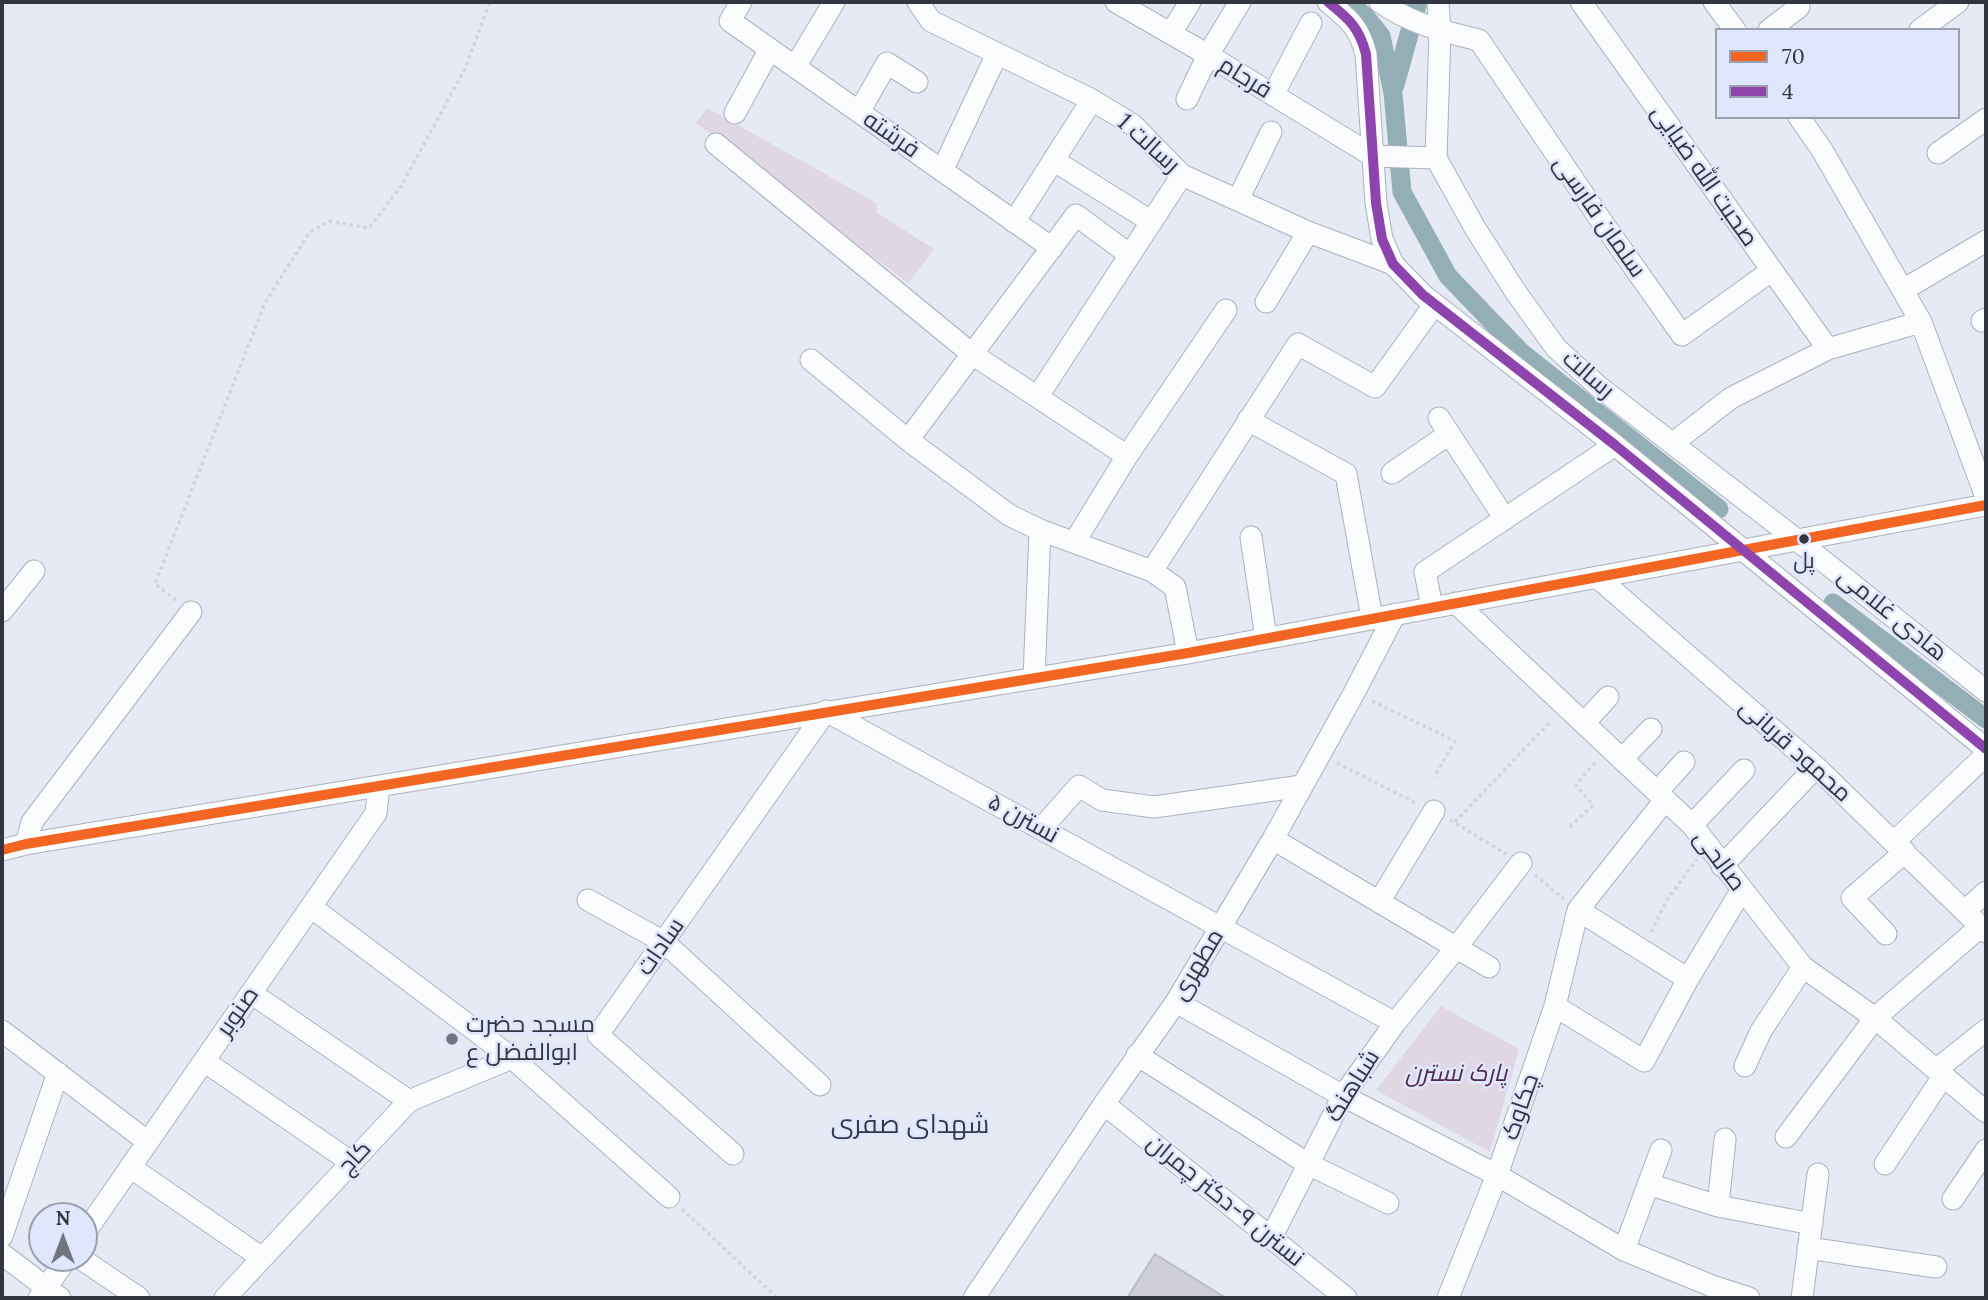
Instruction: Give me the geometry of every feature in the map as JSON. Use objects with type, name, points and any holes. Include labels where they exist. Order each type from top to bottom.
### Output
[{"type":"street","name":"فرشته","points":[[741,2],[730,21],[1052,248]]},
{"type":"street","points":[[795,67],[834,2]]},
{"type":"street","name":"رسالت 1","points":[[918,2],[931,21],[1092,100],[1133,125],[1182,175],[1308,232],[1392,264]]},
{"type":"street","name":"فرجام","points":[[1116,2],[1373,156]]},
{"type":"street","points":[[1171,33],[1190,2]]},
{"type":"street","points":[[1187,99],[1208,55],[1240,2]]},
{"type":"street","name":"رسالت","points":[[1328,2],[1360,33],[1367,54],[1376,203],[1380,227],[1392,264],[1434,305],[1615,445],[1743,550]]},
{"type":"street","points":[[1373,156],[1436,158],[1440,31],[1438,2]]},
{"type":"street","name":"صحبت الله ضیایی","points":[[1581,2],[1828,349]]},
{"type":"street","points":[[1714,2],[1734,28]]},
{"type":"street","points":[[1923,28],[1958,2]]},
{"type":"street","points":[[1390,5],[1440,31]]},
{"type":"street","points":[[1772,28],[1799,7]]},
{"type":"street","points":[[1273,95],[1311,23]]},
{"type":"street","name":"سلمان فارسی","points":[[1440,31],[1479,40],[1682,335],[1771,271]]},
{"type":"street","points":[[735,113],[769,49]]},
{"type":"street","points":[[942,171],[997,54]]},
{"type":"street","points":[[859,112],[887,63],[917,82]]},
{"type":"street","points":[[1014,222],[1092,100]]},
{"type":"street","points":[[1800,119],[1822,150],[1921,322],[1986,497]]},
{"type":"street","points":[[1938,153],[1986,119]]},
{"type":"street","points":[[1238,200],[1271,132]]},
{"type":"street","points":[[716,144],[972,354],[1127,456]]},
{"type":"street","name":"رسالت","points":[[1436,158],[1475,228],[1556,348],[1598,386],[1797,540]]},
{"type":"street","points":[[1054,160],[1152,222]]},
{"type":"street","points":[[1038,396],[1182,175]]},
{"type":"street","points":[[908,440],[1076,215],[1130,255]]},
{"type":"street","points":[[1266,302],[1308,232]]},
{"type":"street","points":[[1903,290],[1986,241]]},
{"type":"street","points":[[1152,571],[1298,344],[1375,387],[1434,305]]},
{"type":"street","points":[[1075,541],[1127,456],[1226,310]]},
{"type":"street","points":[[1673,443],[1731,398],[1828,349],[1921,322]]},
{"type":"street","points":[[811,359],[908,440],[1009,515],[1040,530],[1152,571],[1175,587],[1188,653]]},
{"type":"street","points":[[1248,420],[1346,474],[1372,618]]},
{"type":"street","points":[[1392,473],[1444,426],[1505,519]]},
{"type":"street","points":[[1432,607],[1425,572],[1615,445]]},
{"type":"street","points":[[2,850],[826,711],[1188,653],[1986,505]]},
{"type":"street","points":[[1034,678],[1040,530]]},
{"type":"street","points":[[1251,537],[1266,638]]},
{"type":"street","name":"هادی غلامی","points":[[1797,540],[1986,691]]},
{"type":"street","name":"هادی غلامی","points":[[1743,550],[1986,749]]},
{"type":"street","points":[[2,611],[34,571]]},
{"type":"street","name":"محمود قربانی","points":[[1597,577],[1816,767],[1983,929]]},
{"type":"street","name":"صالحی","points":[[1456,603],[1692,825],[1803,967],[1875,1018],[1986,1112]]},
{"type":"street","points":[[26,844],[32,822],[191,612]]},
{"type":"street","name":"مطهری","points":[[974,1298],[1175,1002],[1273,839],[1395,614]]},
{"type":"street","points":[[1584,723],[1608,697]]},
{"type":"street","name":"نسترن ۵","points":[[826,711],[1395,1023]]},
{"type":"street","name":"سادات","points":[[733,1154],[598,1035],[826,711]]},
{"type":"street","points":[[1615,753],[1651,729]]},
{"type":"street","points":[[1886,934],[1852,898],[1986,755]]},
{"type":"street","points":[[1684,762],[1578,910],[1688,979]]},
{"type":"street","points":[[1722,866],[1816,767]]},
{"type":"street","points":[[1692,825],[1744,770]]},
{"type":"street","name":"صنوبر","points":[[98,1214],[376,813],[379,786]]},
{"type":"street","points":[[1041,829],[1079,786],[1102,800],[1154,807],[1302,786]]},
{"type":"street","points":[[1379,902],[1434,811]]},
{"type":"street","points":[[1273,839],[1489,967]]},
{"type":"street","name":"شباهنگ","points":[[1271,1238],[1343,1096],[1395,1023],[1521,863]]},
{"type":"street","points":[[1555,1006],[1644,1061],[1688,979],[1741,891]]},
{"type":"street","points":[[1965,911],[1986,892]]},
{"type":"street","points":[[588,900],[664,942],[820,1085]]},
{"type":"street","points":[[311,906],[512,1058],[669,1197]]},
{"type":"street","name":"چکاوک","points":[[1448,1298],[1497,1175],[1555,1006],[1578,910]]},
{"type":"street","points":[[1786,1137],[1875,1018],[1983,929]]},
{"type":"street","points":[[1745,1066],[1761,1031],[1803,967]]},
{"type":"street","points":[[251,993],[408,1101]]},
{"type":"street","points":[[1175,1002],[1343,1096],[1497,1175],[1624,1250],[1711,1292],[1749,1298]]},
{"type":"street","points":[[1885,1164],[1941,1072],[1986,1030]]},
{"type":"street","points":[[2,1031],[148,1142]]},
{"type":"street","points":[[1137,1055],[1308,1164],[1388,1203]]},
{"type":"street","name":"کاج","points":[[225,1298],[408,1101],[512,1058]]},
{"type":"street","points":[[204,1061],[351,1163]]},
{"type":"street","points":[[2,1236],[58,1073]]},
{"type":"street","name":"نسترن ۹-دکتر چمران","points":[[1104,1104],[1346,1298]]},
{"type":"street","points":[[1718,1206],[1725,1139]]},
{"type":"street","points":[[1624,1250],[1661,1150]]},
{"type":"street","points":[[1954,1199],[1986,1150]]},
{"type":"street","points":[[130,1167],[262,1258]]},
{"type":"street","points":[[1802,1298],[1818,1174]]},
{"type":"street","points":[[1648,1184],[1718,1206],[1812,1223]]},
{"type":"street","points":[[1808,1248],[1936,1267]]},
{"type":"street","points":[[2,1254],[48,1295],[60,1272]]},
{"type":"street","points":[[98,1270],[139,1298]]},
{"type":"path","points":[[191,612],[155,584],[265,303],[309,233],[329,221],[369,228],[401,187],[466,69],[490,2]]},
{"type":"path","points":[[1354,693],[1455,741],[1434,777]]},
{"type":"path","points":[[1455,822],[1566,706]]},
{"type":"path","points":[[1570,827],[1593,805],[1576,785],[1615,753]]},
{"type":"path","points":[[1320,754],[1455,822],[1521,863],[1578,910]]},
{"type":"path","points":[[1642,951],[1667,900],[1707,846]]},
{"type":"path","points":[[669,1197],[777,1298]]},
{"type":"green space","points":[[707,108],[877,203],[876,212],[934,249],[908,283],[696,123]]},
{"type":"green space","name":"پارک نسترن","points":[[1441,1006],[1519,1049],[1490,1152],[1376,1090]]},
{"type":"building","points":[[1155,1254],[1226,1298],[1127,1298]]},
{"type":"waterway","points":[[1348,2],[1365,16],[1381,36],[1393,93],[1402,192],[1448,276],[1522,353],[1719,509]]},
{"type":"waterway","points":[[1395,85],[1418,2]]},
{"type":"waterway","points":[[1833,603],[1986,719]]},
{"type":"transit line","name":"4","points":[[1328,2],[1352,24],[1366,54],[1376,203],[1382,239],[1393,264],[1423,295],[1615,445],[1986,749]]},
{"type":"transit line","name":"70","points":[[2,850],[1188,653],[1986,505]]},
{"type":"place","name":"پل","points":[[1804,539]]},
{"type":"place","name":"مسجد حضرت ابوالفضل ع","points":[[452,1039]]},
{"type":"district","name":"شهدای صفری","points":[[910,1126]]}]
